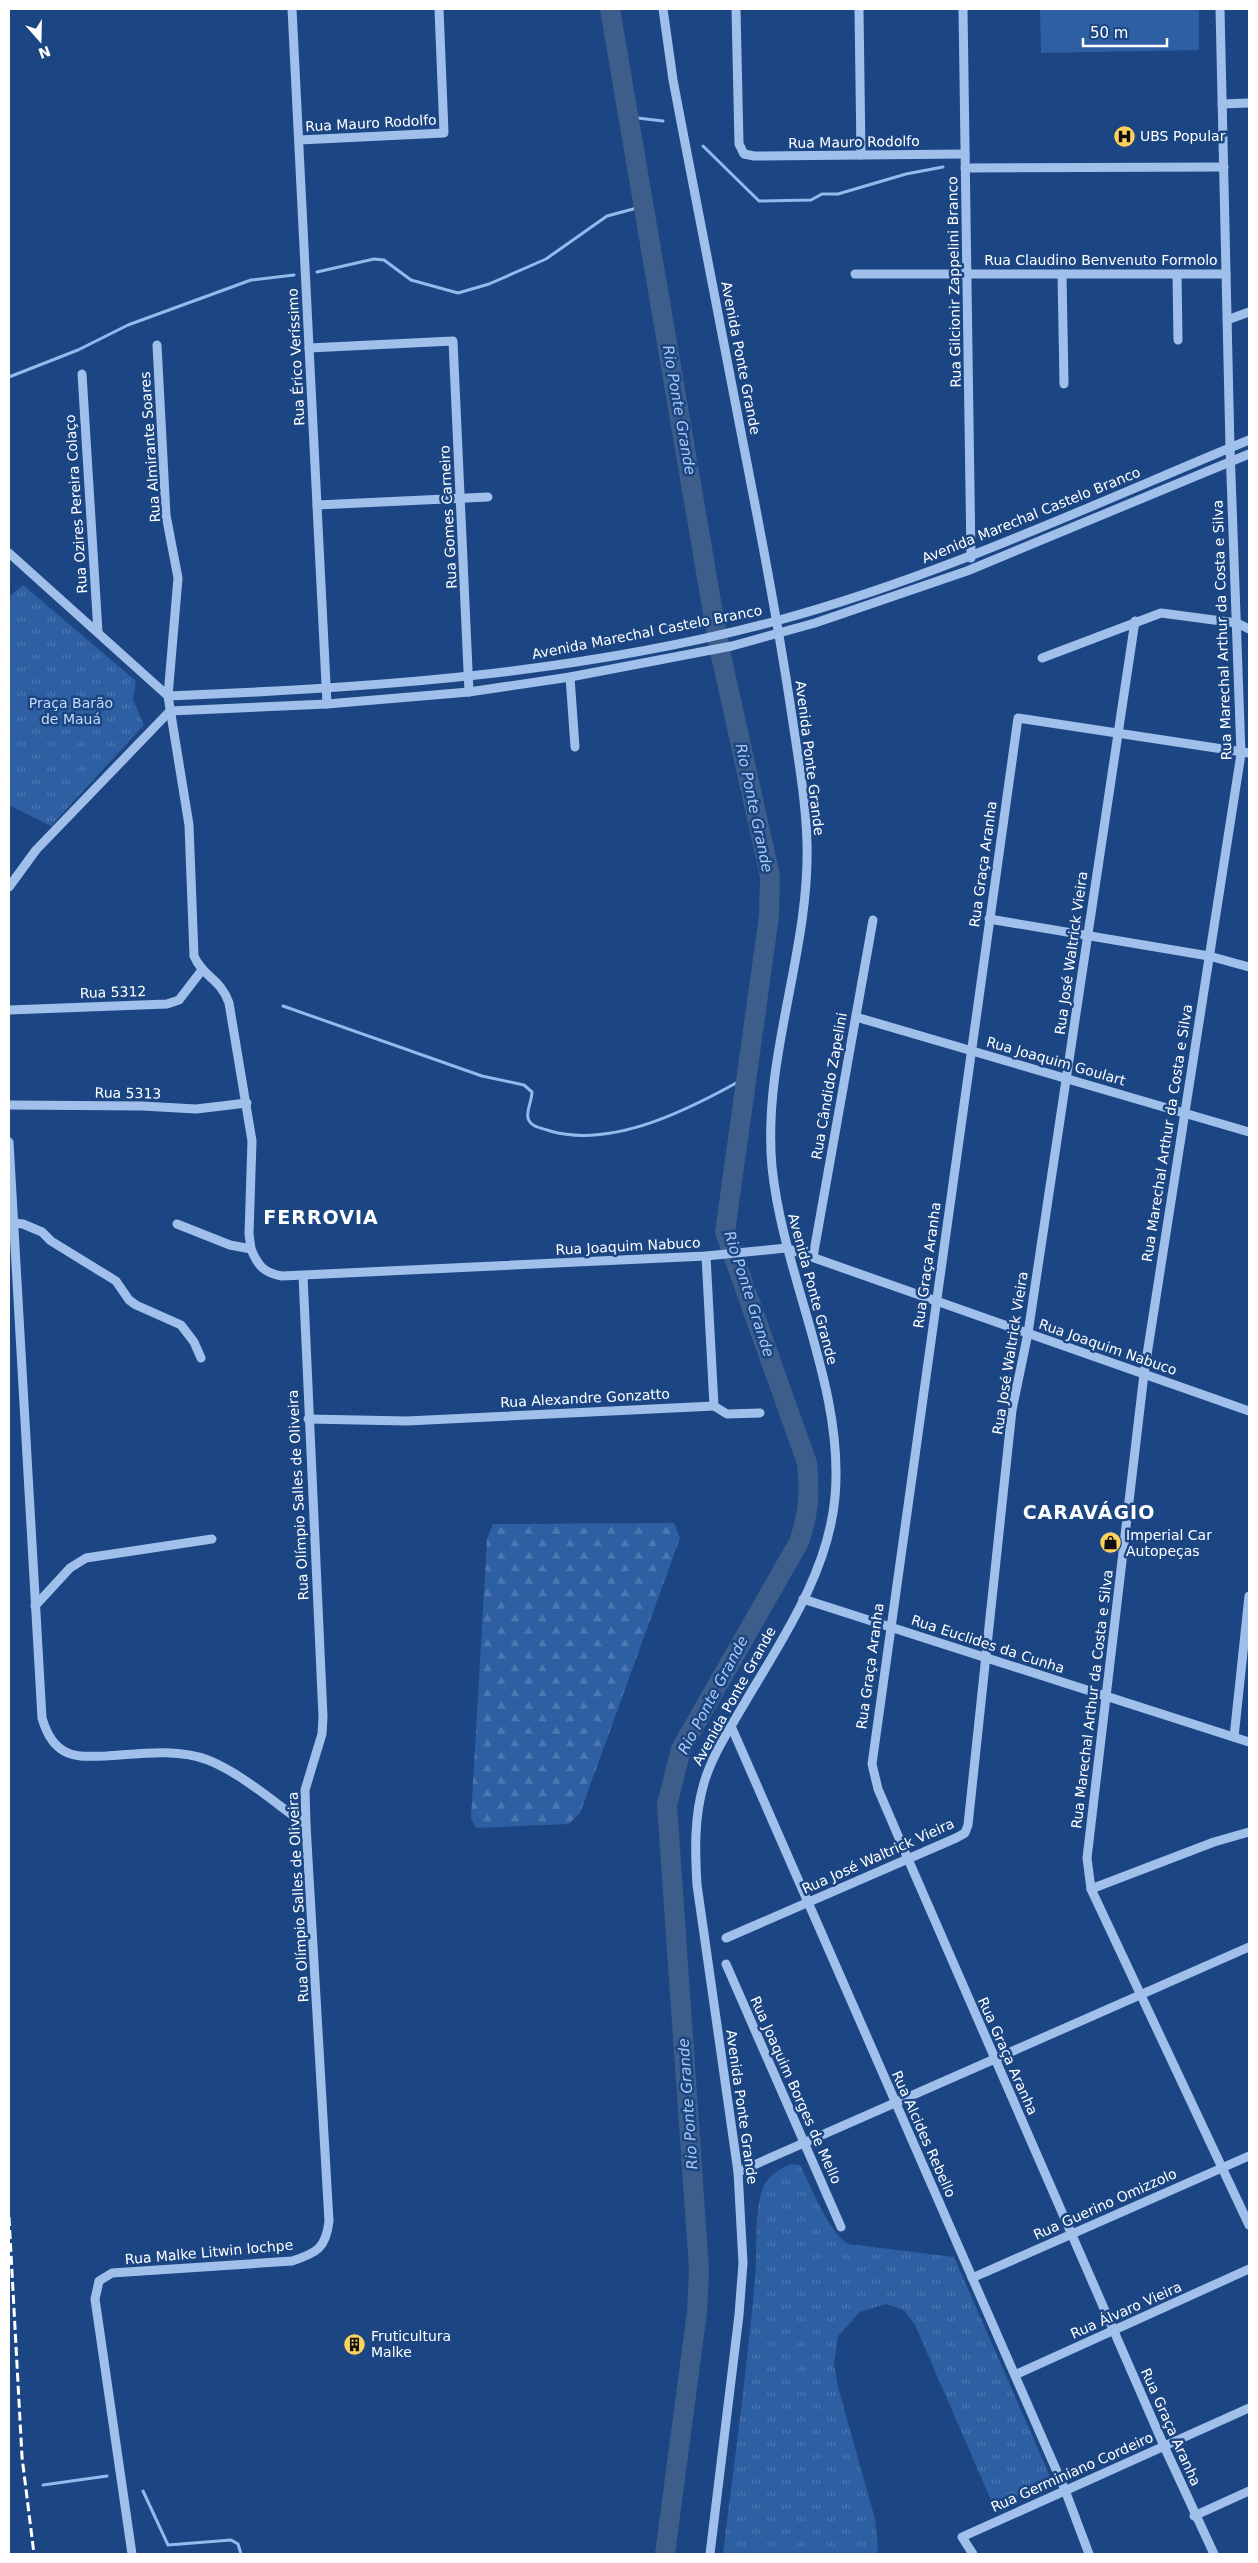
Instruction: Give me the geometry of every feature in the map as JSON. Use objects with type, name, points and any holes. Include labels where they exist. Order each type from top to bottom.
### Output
[{"type":"street","name":"Rua Érico Veríssimo","points":[[292,9],[327,704]]},
{"type":"street","name":"Rua Mauro Rodolfo","points":[[299,140],[444,133],[439,9]]},
{"type":"street","name":"Avenida Ponte Grande","points":[[664,9],[673,80],[778,620],[805,804],[808,846],[803,920],[780,1036],[770,1121],[772,1169],[786,1248],[824,1384],[830,1412],[835,1456],[835,1493],[830,1532],[820,1564],[803,1599],[710,1764],[696,1816],[694,1850],[701,1919],[738,2172],[743,2263],[739,2316],[710,2554]]},
{"type":"street","name":"Rua Mauro Rodolfo","points":[[736,9],[739,144],[744,154],[754,156],[965,154]]},
{"type":"street","points":[[859,9],[861,155]]},
{"type":"street","name":"Rua Gilcionir Zappelini Branco","points":[[963,9],[972,555]]},
{"type":"street","name":"Rua Marechal Arthur da Costa e Silva","points":[[1220,9],[1230,462],[1245,753],[1209,956],[1144,1374],[1087,1858],[1091,1889],[1249,2225]]},
{"type":"street","points":[[1222,104],[1249,103]]},
{"type":"street","points":[[966,168],[1224,167]]},
{"type":"street","name":"Rua Claudino Benvenuto Formolo","points":[[855,274],[1226,274]]},
{"type":"street","points":[[1062,274],[1064,384]]},
{"type":"street","points":[[1177,274],[1178,340]]},
{"type":"street","points":[[1227,320],[1249,312]]},
{"type":"street","name":"Rua Gomes Carneiro","points":[[309,348],[454,341],[469,692]]},
{"type":"street","name":"Rua Almirante Soares","points":[[157,345],[164,494],[178,578],[168,696],[189,826],[194,956],[202,970]]},
{"type":"street","name":"Rua Ozires Pereira Colaço","points":[[82,374],[98,632]]},
{"type":"street","name":"Avenida Marechal Castelo Branco","points":[[168,696],[326,689],[468,677],[592,659],[730,632],[778,620],[972,555],[1249,440]]},
{"type":"street","points":[[1230,448],[1248,456]]},
{"type":"street","name":"Avenida Marechal Castelo Branco","points":[[170,712],[327,704],[469,692],[570,677],[732,646],[780,634],[872,605],[966,571],[1248,456]]},
{"type":"street","points":[[317,505],[488,497]]},
{"type":"street","points":[[9,553],[168,696]]},
{"type":"street","points":[[966,571],[972,555]]},
{"type":"street","points":[[1042,658],[1154,614],[1167,612],[1237,623],[1249,629]]},
{"type":"street","name":"Rua José Waltrick Vieira","points":[[726,1938],[956,1838],[967,1828],[1012,1410],[1028,1333],[1135,621]]},
{"type":"street","points":[[570,677],[575,748]]},
{"type":"street","points":[[9,888],[36,850],[170,712]]},
{"type":"street","name":"Rua Graça Aranha","points":[[1118,734],[1018,718],[872,1764],[878,1789],[994,2059],[1194,2516],[1214,2554]]},
{"type":"street","points":[[1118,734],[1245,753]]},
{"type":"street","points":[[989,919],[1209,956],[1249,967]]},
{"type":"street","name":"Rua Cândido Zapelini","points":[[813,1257],[873,920]]},
{"type":"street","points":[[177,1224],[230,1245],[251,1249],[249,1234],[252,1141],[247,1103],[226,993],[220,984],[202,970]]},
{"type":"street","name":"Rua 5312","points":[[9,1010],[166,1004],[183,997],[202,970]]},
{"type":"street","name":"Rua Joaquim Goulart","points":[[856,1017],[1249,1132]]},
{"type":"street","name":"Rua 5313","points":[[9,1105],[142,1106],[196,1109],[247,1103]]},
{"type":"street","points":[[9,1142],[42,1718],[46,1731],[55,1744],[68,1753],[98,1756],[166,1753],[207,1759],[226,1769],[306,1825]]},
{"type":"street","points":[[13,1223],[23,1224],[42,1232],[64,1250],[106,1273],[116,1281],[129,1300],[146,1312],[181,1325],[194,1342],[201,1358]]},
{"type":"street","name":"Rua Joaquim Nabuco","points":[[251,1249],[261,1269],[271,1274],[303,1276],[706,1256],[786,1248],[1249,1411]]},
{"type":"street","points":[[706,1256],[714,1406],[727,1414],[760,1413]]},
{"type":"street","name":"Rua Olímpio Salles de Oliveira","points":[[303,1276],[323,1717],[322,1734],[306,1790],[306,1825],[329,2221],[327,2237],[320,2248]]},
{"type":"street","name":"Rua Alexandre Gonzatto","points":[[308,1419],[407,1421],[714,1406]]},
{"type":"street","points":[[35,1606],[70,1568],[86,1558],[212,1538]]},
{"type":"street","points":[[1234,1737],[1249,1596]]},
{"type":"street","name":"Rua Euclides da Cunha","points":[[803,1599],[1249,1742]]},
{"type":"street","name":"Rua Alcides Rebello","points":[[731,1726],[1065,2490],[1089,2554]]},
{"type":"street","points":[[1091,1889],[1214,1842],[1249,1832]]},
{"type":"street","points":[[738,2172],[1249,1947]]},
{"type":"street","name":"Rua Joaquim Borges de Mello","points":[[726,1964],[841,2227]]},
{"type":"street","name":"Rua Guerino Omizzolo","points":[[972,2278],[1249,2156]]},
{"type":"street","name":"Rua Malke Litwin Iochpe","points":[[132,2554],[95,2298],[99,2281],[112,2274],[292,2261],[309,2256],[320,2248]]},
{"type":"street","name":"Rua Álvaro Vieira","points":[[1014,2375],[1249,2269]]},
{"type":"street","name":"Rua Germiniano Cordeiro","points":[[972,2554],[962,2537],[1249,2408]]},
{"type":"street","points":[[1194,2516],[1249,2491]]},
{"type":"green space","points":[[1040,9],[1199,9],[1199,50],[1041,53]]},
{"type":"green space","name":"Praça Barão de Mauá","points":[[23,585],[136,681],[133,700],[144,725],[51,826],[9,805],[9,597]]},
{"type":"green space","points":[[674,1523],[680,1538],[580,1813],[569,1824],[476,1828],[471,1818],[487,1539],[493,1524]]},
{"type":"green space","points":[[791,2164],[800,2165],[833,2229],[848,2244],[954,2257],[1052,2481],[994,2507],[915,2325],[904,2310],[886,2304],[860,2312],[838,2336],[834,2364],[838,2387],[875,2519],[878,2548],[876,2554],[723,2554],[752,2313],[758,2210],[763,2188],[767,2180],[770,2176]]},
{"type":"waterway","name":"Rio Ponte Grande","points":[[610,9],[718,642],[770,876],[769,916],[725,1232],[807,1463],[808,1484],[807,1512],[799,1542],[681,1749],[667,1805],[699,2269],[697,2312],[665,2554]]},
{"type":"waterway","points":[[629,117],[663,121]]},
{"type":"waterway","points":[[703,146],[759,201],[811,200],[822,194],[838,194],[906,174],[943,167]]},
{"type":"waterway","points":[[317,272],[374,259],[384,260],[411,280],[458,293],[489,284],[546,259],[607,216],[637,208],[643,202]]},
{"type":"waterway","points":[[9,377],[78,350],[128,325],[251,280],[294,275]]},
{"type":"waterway","points":[[283,1006],[482,1076],[524,1085],[532,1092],[528,1115],[531,1123],[550,1131],[575,1135],[600,1135],[652,1122],[702,1101],[747,1077]]},
{"type":"waterway","points":[[43,2485],[107,2476]]},
{"type":"waterway","points":[[143,2491],[168,2545],[231,2540],[238,2544],[241,2554]]},
{"type":"railway","points":[[9,2217],[22,2457],[34,2554]]},
{"type":"place","name":"UBS Popular","points":[[1124,136]]},
{"type":"place","name":"Imperial Car Autopeças","points":[[1110,1543]]},
{"type":"place","name":"Fruticultura Malke","points":[[355,2344]]},
{"type":"district","name":"FERROVIA","points":[[321,1217]]},
{"type":"district","name":"CARAVÁGIO","points":[[1089,1512]]}]
